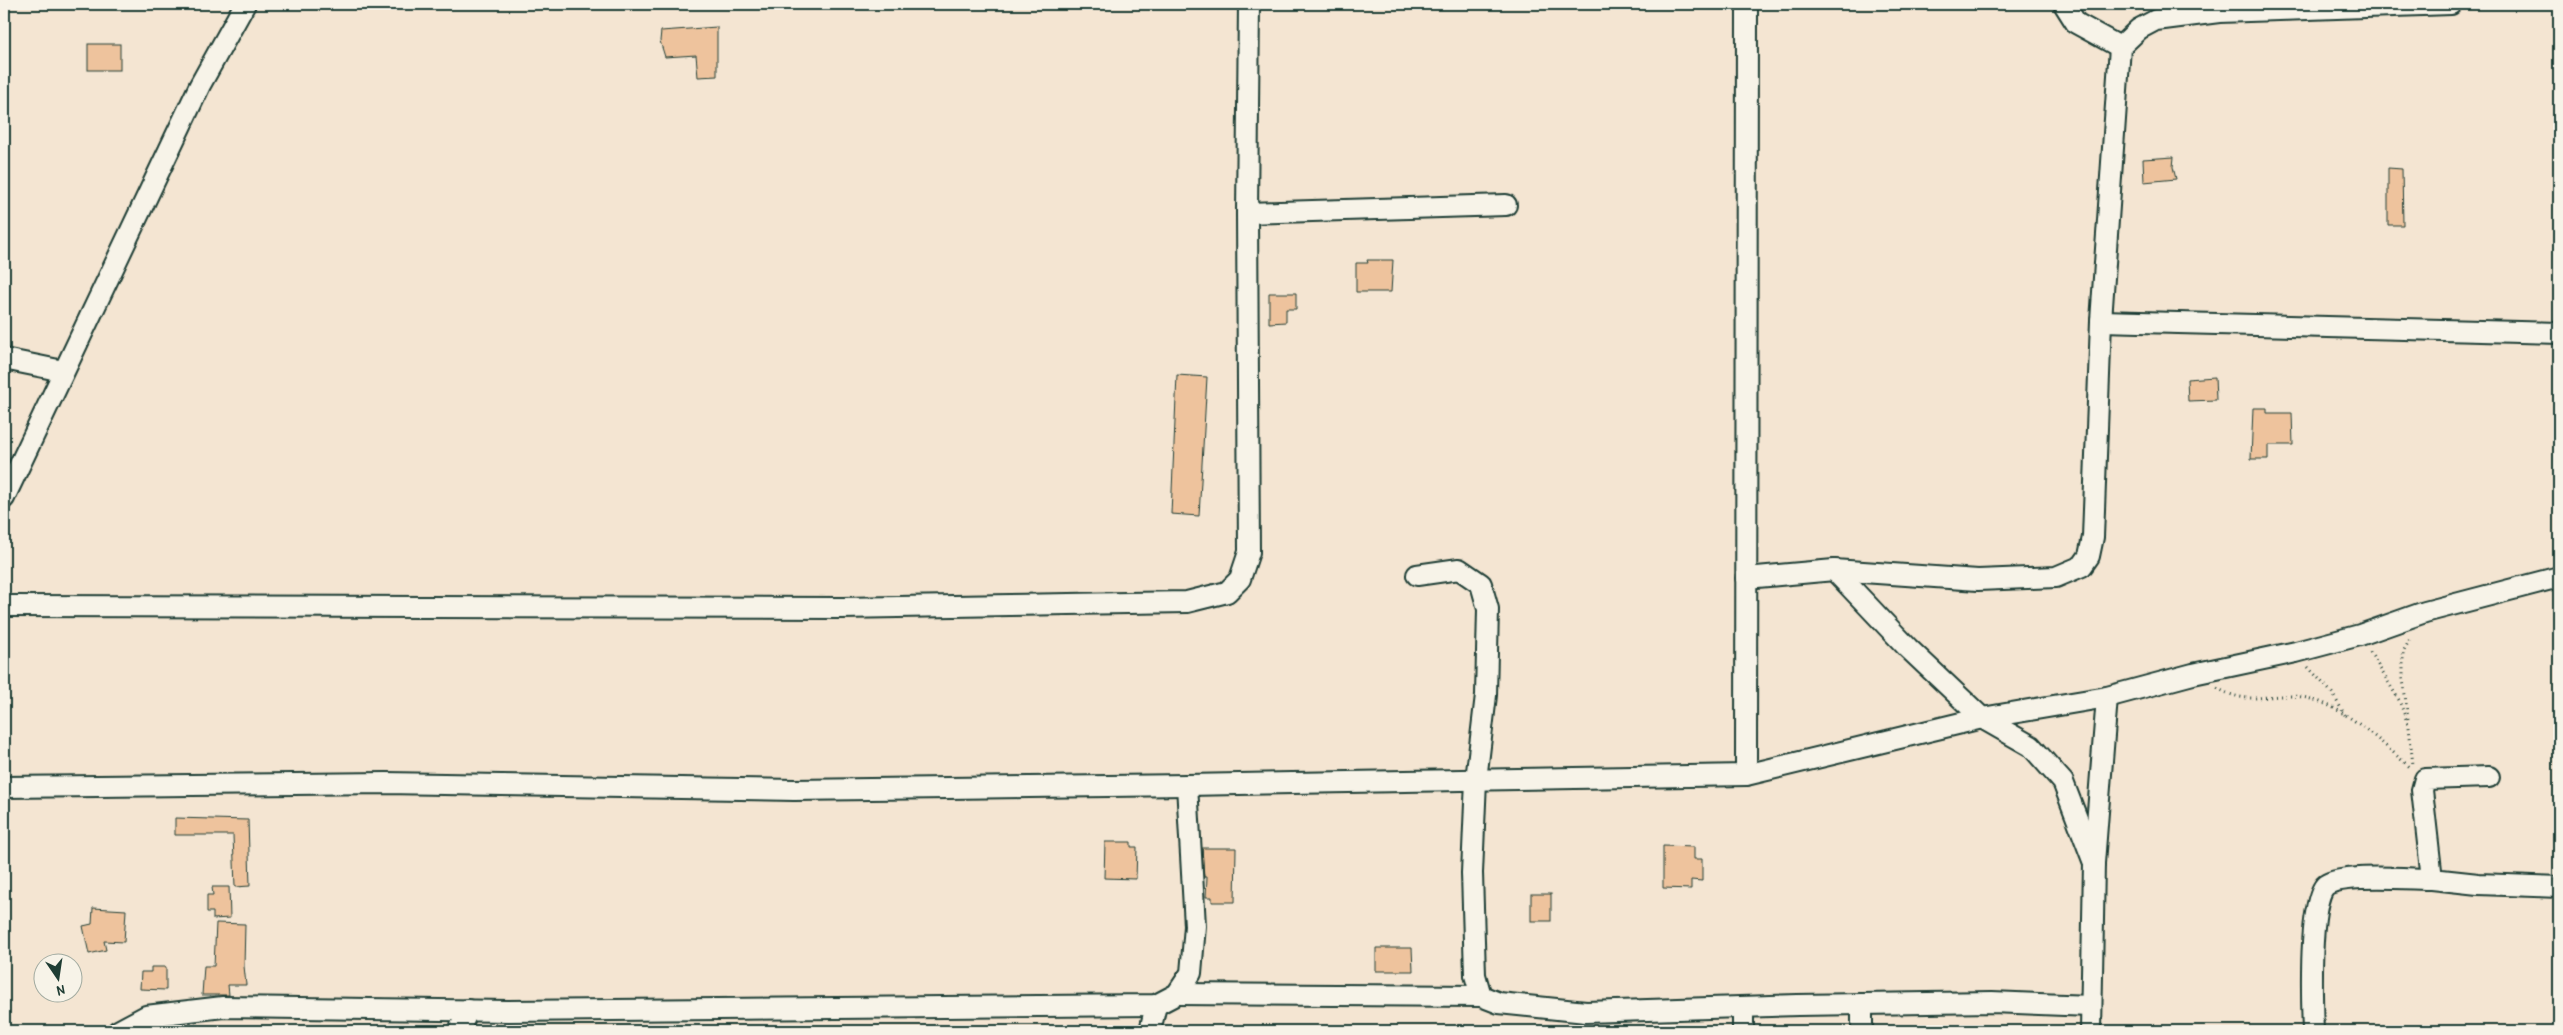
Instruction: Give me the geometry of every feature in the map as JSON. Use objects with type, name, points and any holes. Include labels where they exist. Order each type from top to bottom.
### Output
[{"type":"street","points":[[4,498],[200,85],[245,4]]},
{"type":"street","points":[[4,606],[842,608],[1187,602],[1227,592],[1240,579],[1249,552],[1247,213],[1249,4]]},
{"type":"street","points":[[1746,775],[1747,4]]},
{"type":"street","points":[[2064,4],[2076,22],[2120,47]]},
{"type":"street","points":[[1746,578],[1834,570],[1978,580],[2056,577],[2082,566],[2089,556],[2093,537],[2101,321],[2120,47],[2139,29],[2156,20],[2219,12],[2451,4]]},
{"type":"street","points":[[1247,213],[1506,205]]},
{"type":"street","points":[[2101,321],[2559,333]]},
{"type":"street","points":[[4,359],[63,371]]},
{"type":"street","points":[[1417,575],[1459,569],[1481,584],[1488,610],[1486,695],[1476,780],[1472,874],[1475,975],[1481,996]]},
{"type":"street","points":[[1834,570],[1908,648],[1982,718],[2031,746],[2063,782],[2094,863]]},
{"type":"street","points":[[4,787],[386,783],[794,790],[1746,775],[1982,718],[2107,697],[2193,674],[2296,652],[2360,636],[2424,612],[2559,577]]},
{"type":"street","points":[[2091,1031],[2094,863],[2107,697]]},
{"type":"street","points":[[2432,879],[2422,790],[2424,779],[2489,777]]},
{"type":"street","points":[[118,1031],[146,1016],[223,1007],[468,1010],[1156,1005],[1177,994],[1191,974],[1195,926],[1187,785]]},
{"type":"street","points":[[2313,1031],[2314,918],[2320,894],[2326,885],[2343,879],[2432,879],[2478,884],[2559,887]]},
{"type":"street","points":[[1177,994],[1481,996],[1498,1003],[1586,1012],[1992,1002],[2090,1006]]},
{"type":"street","points":[[1862,1004],[1862,1031]]},
{"type":"street","points":[[1150,1031],[1156,1005]]},
{"type":"street","points":[[1743,1007],[1743,1031]]},
{"type":"street","points":[[459,1031],[468,1010]]},
{"type":"path","points":[[2424,612],[2402,652],[2412,764],[2424,779]]},
{"type":"path","points":[[2360,636],[2399,700],[2409,727]]},
{"type":"path","points":[[2296,652],[2332,693],[2346,716]]},
{"type":"path","points":[[2193,674],[2231,696],[2259,699],[2291,696],[2316,700],[2346,716],[2424,779]]},
{"type":"building","points":[[717,27],[717,76],[698,77],[696,55],[665,57],[660,41],[661,31]]},
{"type":"building","points":[[88,44],[120,44],[120,70],[88,70]]},
{"type":"building","points":[[2174,157],[2173,167],[2176,179],[2144,182],[2143,159]]},
{"type":"building","points":[[2388,168],[2402,169],[2403,225],[2388,225]]},
{"type":"building","points":[[1367,260],[1393,260],[1391,292],[1356,292],[1356,263],[1368,263]]},
{"type":"building","points":[[1269,293],[1296,293],[1296,309],[1286,309],[1286,322],[1269,323]]},
{"type":"building","points":[[1177,375],[1207,377],[1199,516],[1171,514]]},
{"type":"building","points":[[2215,377],[2216,400],[2188,401],[2187,379]]},
{"type":"building","points":[[2253,408],[2267,408],[2267,413],[2292,413],[2293,445],[2268,445],[2268,459],[2251,459]]},
{"type":"building","points":[[175,818],[248,820],[250,886],[235,887],[233,835],[175,835]]},
{"type":"building","points":[[1105,842],[1131,842],[1131,847],[1137,847],[1136,879],[1104,878]]},
{"type":"building","points":[[1663,846],[1694,847],[1694,859],[1702,859],[1702,881],[1691,880],[1691,889],[1663,888]]},
{"type":"building","points":[[1202,848],[1236,848],[1235,902],[1212,902],[1212,897],[1206,897],[1207,877],[1204,877]]},
{"type":"building","points":[[212,887],[229,887],[230,918],[213,919],[213,912],[207,912],[207,895],[213,895]]},
{"type":"building","points":[[1531,894],[1551,894],[1551,921],[1531,921]]},
{"type":"building","points":[[93,908],[126,910],[124,942],[104,941],[106,950],[89,954],[83,926],[92,924]]},
{"type":"building","points":[[216,923],[245,924],[244,966],[246,985],[228,985],[229,995],[202,995],[204,966],[214,966]]},
{"type":"building","points":[[1376,948],[1412,948],[1413,971],[1376,971]]},
{"type":"building","points":[[151,967],[166,967],[166,990],[140,989],[141,972],[151,972]]}]
